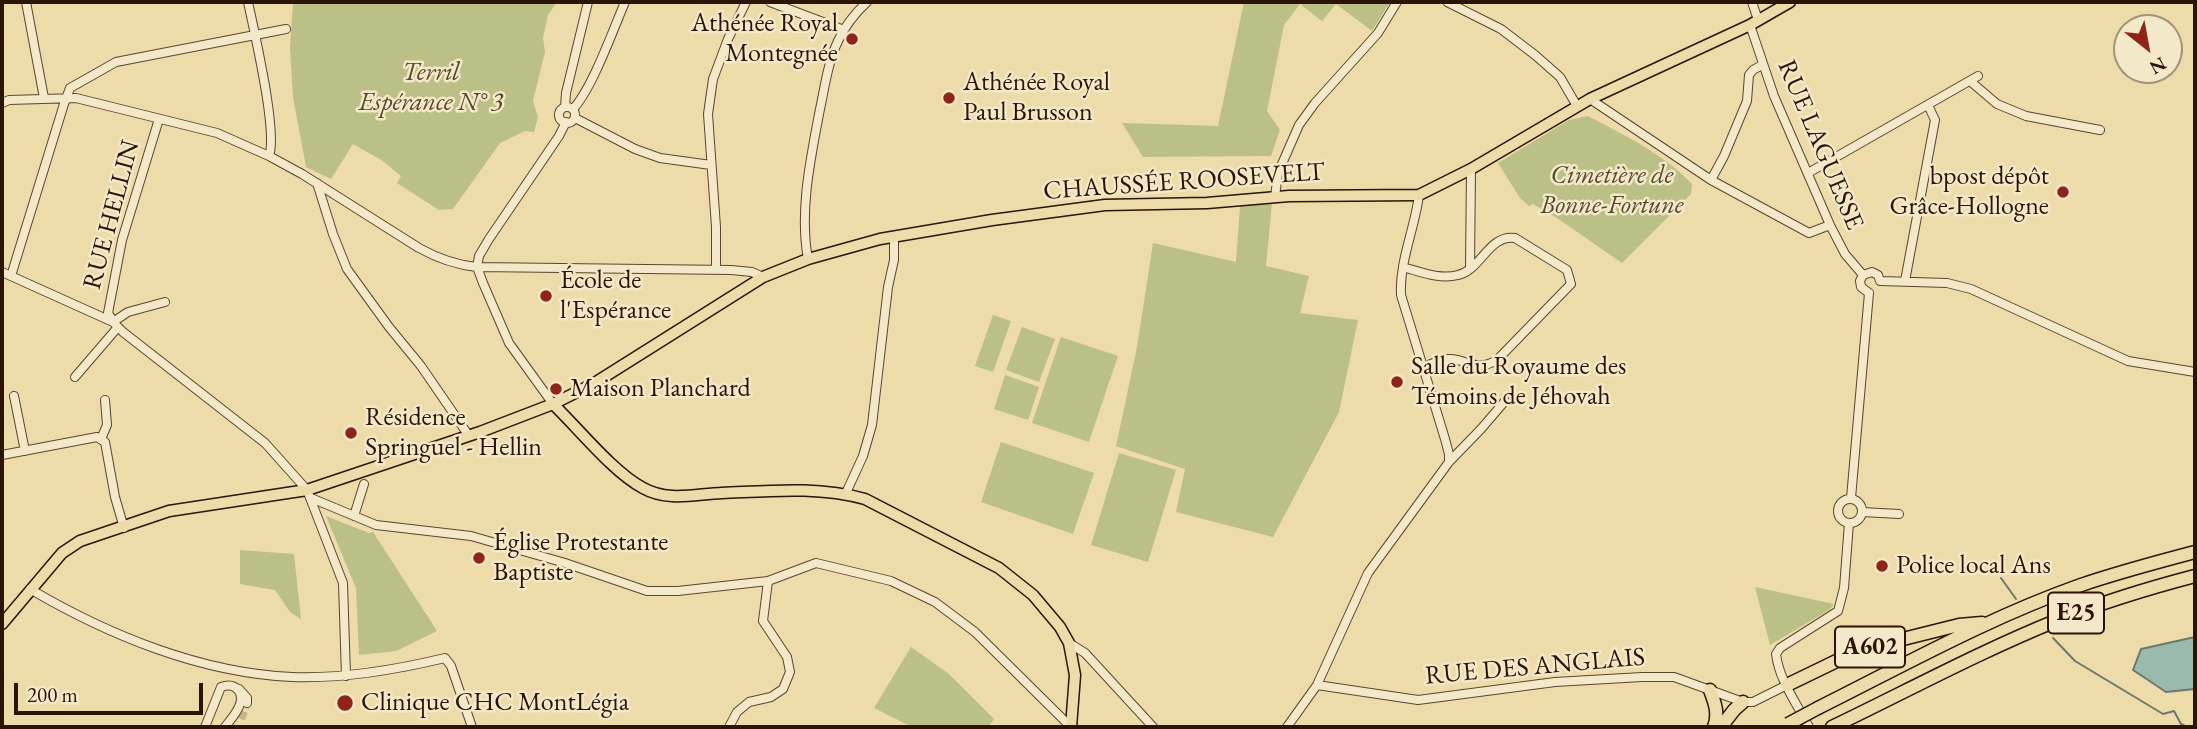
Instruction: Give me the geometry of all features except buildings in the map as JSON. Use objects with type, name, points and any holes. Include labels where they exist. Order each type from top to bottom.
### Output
[{"type":"highway","name":"E25","points":[[1785,725],[1992,623],[2080,585],[2195,552]]},
{"type":"highway","name":"E25","points":[[1832,727],[2007,642],[2059,620],[2151,588],[2195,576]]},
{"type":"highway","name":"A602","points":[[1787,685],[1867,648],[1959,625],[1992,623]]},
{"type":"highway","points":[[1710,690],[1716,705],[1717,720],[1714,727]]},
{"type":"highway","points":[[1721,727],[1743,702]]},
{"type":"main road","name":"CHAUSSÉE ROOSEVELT","points":[[2,624],[62,553],[80,541],[169,511],[309,494],[553,404],[593,384],[763,277],[808,259],[894,236],[1105,205],[1207,203],[1275,197],[1419,195],[1471,169],[1590,99],[1754,23],[1784,3]]},
{"type":"main road","points":[[553,404],[626,477],[644,489],[663,495],[685,497],[711,493],[790,490],[846,494],[865,499],[999,568],[1033,595],[1060,627],[1069,643],[1075,676],[1071,727]]},
{"type":"street","points":[[26,2],[44,98]]},
{"type":"street","points":[[248,2],[271,129],[270,156]]},
{"type":"street","points":[[588,2],[566,93],[571,111],[571,122],[565,122],[559,114],[571,111],[579,102],[625,2]]},
{"type":"street","points":[[716,270],[716,227],[708,114],[713,79],[746,2]]},
{"type":"street","points":[[770,2],[844,30]]},
{"type":"street","points":[[808,259],[805,238],[810,166],[829,66],[844,30],[867,2]]},
{"type":"street","points":[[1275,197],[1278,173],[1299,125],[1315,103],[1378,33],[1397,2]]},
{"type":"street","points":[[1447,2],[1501,29],[1560,77],[1577,106]]},
{"type":"street","name":"RUE LAGUESSE","points":[[1752,2],[1762,65],[1774,96],[1830,225],[1845,254],[1863,275]]},
{"type":"street","points":[[11,276],[71,88],[116,62],[286,29]]},
{"type":"street","points":[[1711,180],[1747,101],[1749,75],[1753,69],[1762,65]]},
{"type":"street","points":[[1808,173],[1974,79],[1997,104],[2026,116],[2100,130]]},
{"type":"street","points":[[2,103],[9,100],[76,98],[217,133],[270,156],[435,257],[477,267],[716,270],[751,272],[763,277]]},
{"type":"street","points":[[1590,99],[1711,180],[1809,233],[1830,225]]},
{"type":"street","points":[[1905,281],[1935,120],[1928,105]]},
{"type":"street","points":[[571,111],[635,149],[660,158],[711,165]]},
{"type":"street","name":"RUE HELLIN","points":[[116,324],[108,313],[118,256],[159,119]]},
{"type":"street","points":[[553,404],[509,343],[477,267],[478,258],[489,239],[559,136],[565,122]]},
{"type":"street","points":[[1469,269],[1471,169]]},
{"type":"street","points":[[317,183],[347,269],[421,366],[469,436]]},
{"type":"street","points":[[1419,195],[1401,276],[1401,295],[1450,454],[1449,462]]},
{"type":"street","points":[[846,494],[863,456],[872,425],[888,288],[894,260],[894,236]]},
{"type":"street","points":[[1404,267],[1444,278],[1460,275],[1496,242],[1508,237],[1515,238],[1567,270],[1571,284],[1497,360],[1486,366],[1443,359],[1423,368]]},
{"type":"street","points":[[737,271],[748,286]]},
{"type":"street","points":[[2,272],[116,324],[210,402],[266,444],[309,494],[344,592],[346,676]]},
{"type":"street","points":[[1872,272],[1878,275],[1880,281],[1878,288],[1869,293],[1861,287],[1860,281],[1863,275],[1872,272]]},
{"type":"street","points":[[1880,281],[1947,283],[1971,289],[2128,361],[2195,372]]},
{"type":"street","points":[[1850,498],[1869,293]]},
{"type":"street","points":[[75,377],[128,312],[165,302]]},
{"type":"street","points":[[14,396],[25,451]]},
{"type":"street","points":[[101,439],[107,425],[105,400]]},
{"type":"street","points":[[1287,727],[1317,685],[1368,573],[1449,462],[1505,401]]},
{"type":"street","points":[[2,455],[97,437],[101,439],[105,442],[115,497],[124,527]]},
{"type":"street","points":[[354,516],[364,484]]},
{"type":"street","points":[[309,494],[376,525],[471,536],[565,563],[647,591],[678,591],[768,581],[816,563],[891,581],[935,602],[975,632],[1071,727]]},
{"type":"street","points":[[1850,498],[1859,503],[1862,512],[1857,521],[1849,523],[1840,519],[1837,511],[1840,503],[1850,498]]},
{"type":"street","points":[[1862,512],[1899,514]]},
{"type":"street","points":[[1809,727],[1777,664],[1776,654],[1780,648],[1838,611],[1844,588],[1849,523]]},
{"type":"street","points":[[729,727],[737,712],[750,702],[771,697],[783,689],[790,672],[787,657],[763,621],[768,581]]},
{"type":"street","points":[[30,589],[140,643],[225,668],[283,677],[346,676],[445,658],[451,666],[469,727]]},
{"type":"street","points":[[1069,643],[1085,653],[1153,727]]},
{"type":"street","name":"RUE DES ANGLAIS","points":[[1317,685],[1418,700],[1555,681],[1674,677],[1743,702]]},
{"type":"street","points":[[205,727],[221,687],[228,685],[244,692],[247,703]]},
{"type":"street","points":[[1743,702],[1753,702],[1787,685]]},
{"type":"street","points":[[227,727],[240,701],[241,695],[236,688]]},
{"type":"street","points":[[1060,716],[1060,727]]},
{"type":"street","points":[[227,727],[240,719]]},
{"type":"green space","name":"Terril Espérance N° 3","points":[[293,2],[557,2],[548,15],[543,38],[545,52],[533,101],[538,117],[534,132],[525,131],[500,143],[453,209],[439,210],[397,183],[401,176],[383,161],[353,144],[331,179],[306,167],[293,97],[290,48]]},
{"type":"green space","points":[[1244,2],[1390,2],[1372,31],[1336,4],[1322,21],[1300,4],[1284,25],[1267,111],[1280,130],[1271,156],[1143,157],[1122,123],[1218,126]]},
{"type":"green space","name":"Cimetière de Bonne-Fortune","points":[[1588,116],[1656,154],[1692,184],[1691,194],[1622,263],[1557,218],[1533,204],[1529,206],[1520,198],[1498,163],[1569,120]]},
{"type":"green space","points":[[1272,203],[1266,266],[1309,276],[1300,313],[1358,320],[1339,412],[1273,537],[1176,512],[1185,469],[1116,446],[1137,347],[1153,243],[1236,262],[1240,206]]},
{"type":"green space","points":[[993,315],[1011,321],[993,372],[975,366]]},
{"type":"green space","points":[[1022,327],[1055,339],[1039,382],[1006,370]]},
{"type":"green space","points":[[1061,337],[1118,356],[1089,442],[1032,423]]},
{"type":"green space","points":[[1005,375],[1039,387],[1028,420],[994,409]]},
{"type":"green space","points":[[1001,442],[1094,473],[1073,534],[981,502]]},
{"type":"green space","points":[[1119,453],[1176,470],[1148,562],[1091,545]]},
{"type":"green space","points":[[326,516],[369,533],[373,532],[437,631],[396,651],[359,655],[356,588]]},
{"type":"green space","points":[[240,550],[294,554],[301,619],[290,612],[275,590],[240,584]]},
{"type":"green space","points":[[1755,587],[1834,604],[1829,610],[1770,645]]},
{"type":"green space","points":[[911,647],[949,674],[994,719],[988,727],[912,727],[874,708]]},
{"type":"shaded area","points":[[2195,637],[2195,689],[2166,692],[2133,670],[2141,649]]},
{"type":"waterway","points":[[2001,578],[2016,599]]},
{"type":"waterway","points":[[2053,638],[2075,661],[2163,714],[2174,711],[2181,724],[2187,727]]},
{"type":"tunnel","points":[[241,719],[247,703]]},
{"type":"place","name":"Athénée Royal Montegnée","points":[[852,39]]},
{"type":"place","name":"Athénée Royal Paul Brusson","points":[[949,98]]},
{"type":"place","name":"bpost dépôt Grâce-Hollogne","points":[[2063,192]]},
{"type":"place","name":"École de l'Espérance","points":[[546,296]]},
{"type":"place","name":"Salle du Royaume des Témoins de Jéhovah","points":[[1397,382]]},
{"type":"place","name":"Maison Planchard","points":[[556,389]]},
{"type":"place","name":"Résidence Springuel - Hellin","points":[[351,433]]},
{"type":"place","name":"Église Protestante Baptiste","points":[[479,558]]},
{"type":"place","name":"Police local Ans","points":[[1882,566]]},
{"type":"place","name":"Clinique CHC MontLégia","points":[[345,703]]}]
